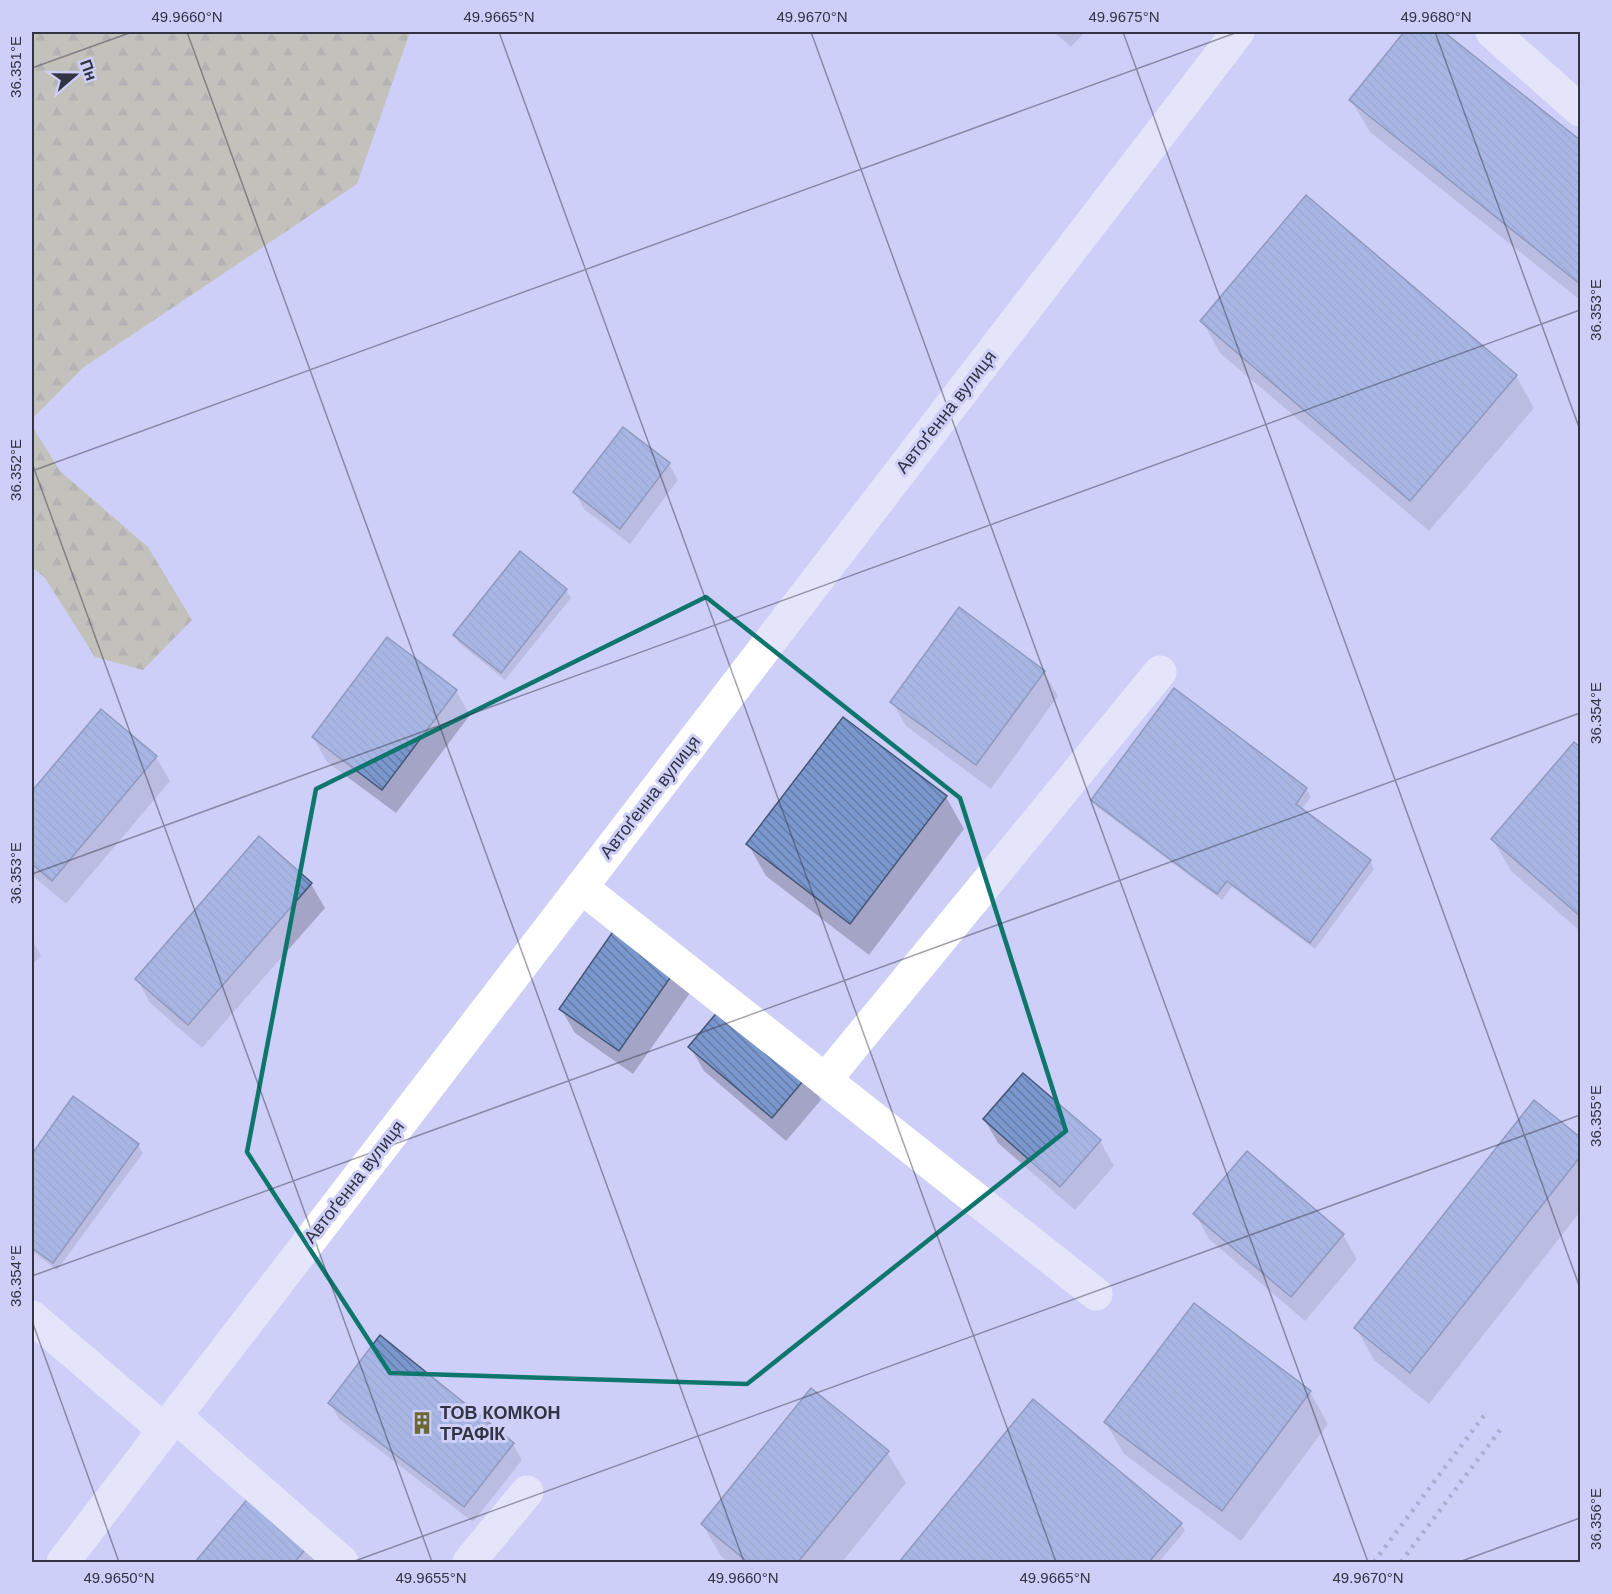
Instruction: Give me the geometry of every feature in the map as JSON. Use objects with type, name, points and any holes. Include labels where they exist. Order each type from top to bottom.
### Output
[{"type":"street","name":"Автоґенна вулиця","points":[[63,1563],[1238,32]]},
{"type":"street","points":[[1492,32],[1581,111]]},
{"type":"street","points":[[825,1080],[1160,672]]},
{"type":"street","points":[[581,887],[1096,1294]]},
{"type":"street","points":[[32,1317],[170,1423],[342,1563]]},
{"type":"street","points":[[468,1563],[527,1492]]},
{"type":"highlighted area","points":[[706,597],[960,798],[1066,1131],[747,1384],[390,1373],[247,1152],[316,789]]},
{"type":"green space","points":[[32,32],[410,32],[357,184],[84,367],[32,419]]},
{"type":"green space","points":[[32,426],[60,471],[148,547],[192,620],[143,670],[95,657],[45,578],[32,567]]},
{"type":"building","points":[[1404,32],[1444,32],[1580,140],[1580,284],[1349,100]]},
{"type":"building","points":[[1306,195],[1517,375],[1410,501],[1200,321]]},
{"type":"building","points":[[623,427],[670,463],[620,529],[573,492]]},
{"type":"building","points":[[520,551],[567,589],[501,673],[453,635]]},
{"type":"building","points":[[959,607],[1045,671],[976,765],[890,702]]},
{"type":"building","points":[[387,637],[457,690],[382,790],[312,737]]},
{"type":"building","points":[[1174,688],[1307,788],[1296,804],[1371,860],[1310,943],[1227,881],[1217,894],[1091,800]]},
{"type":"building","points":[[101,709],[157,756],[52,881],[32,864],[32,791]]},
{"type":"building","points":[[843,717],[947,796],[850,924],[746,844]]},
{"type":"building","points":[[1574,742],[1580,747],[1580,916],[1491,839]]},
{"type":"building","points":[[259,836],[312,883],[188,1025],[135,979]]},
{"type":"building","points":[[619,923],[679,965],[619,1051],[559,1009]]},
{"type":"building","points":[[724,1004],[808,1075],[772,1118],[688,1047]]},
{"type":"building","points":[[1023,1073],[1101,1140],[1060,1187],[983,1119]]},
{"type":"building","points":[[73,1096],[139,1144],[53,1263],[32,1248],[32,1154]]},
{"type":"building","points":[[1534,1100],[1580,1137],[1580,1157],[1410,1373],[1354,1328]]},
{"type":"building","points":[[1247,1151],[1344,1234],[1291,1297],[1193,1214]]},
{"type":"building","points":[[1194,1303],[1311,1391],[1222,1511],[1104,1422]]},
{"type":"building","name":"ТОВ КОМКОН ТРАФІК","points":[[380,1335],[514,1443],[464,1507],[328,1403]]},
{"type":"building","points":[[811,1388],[889,1451],[798,1562],[748,1562],[701,1524]]},
{"type":"building","points":[[1033,1399],[1182,1523],[1149,1562],[899,1562]]},
{"type":"building","points":[[255,1490],[314,1538],[295,1562],[195,1562]]},
{"type":"railway","points":[[1374,1562],[1485,1414]]},
{"type":"railway","points":[[1401,1562],[1500,1430]]},
{"type":"place","name":"ТОВ КОМКОН ТРАФІК","points":[[422,1423]]}]
